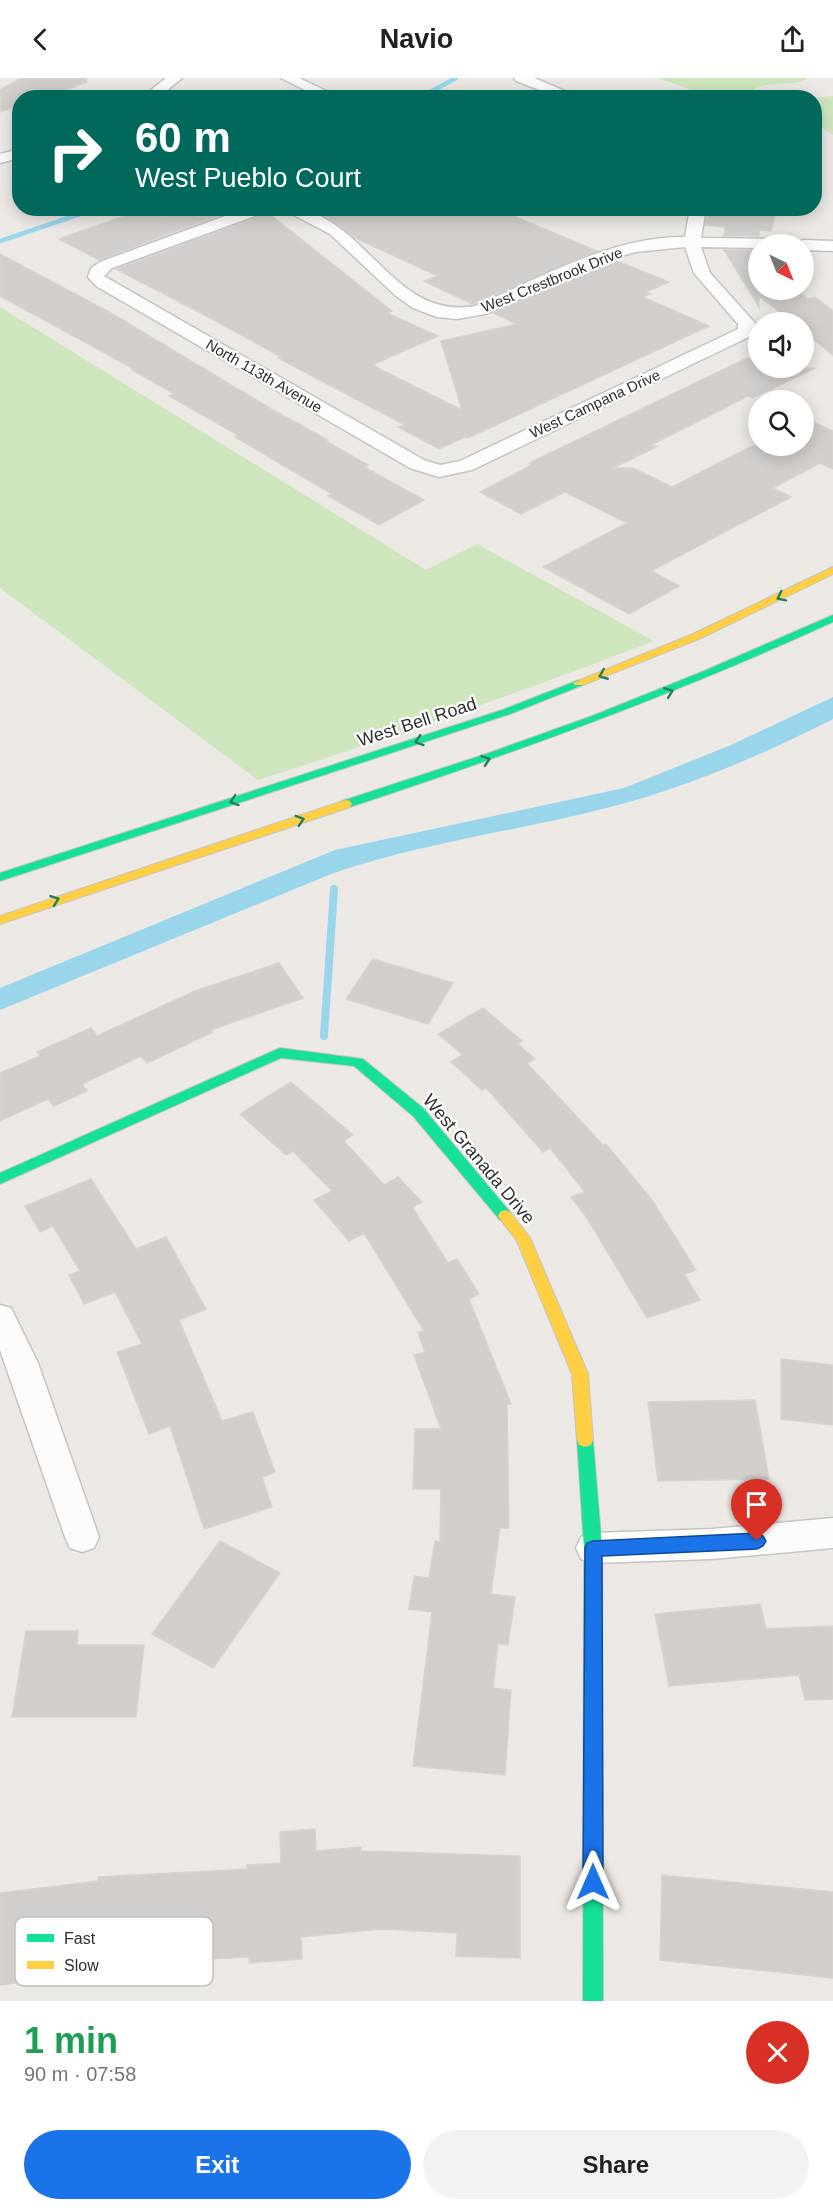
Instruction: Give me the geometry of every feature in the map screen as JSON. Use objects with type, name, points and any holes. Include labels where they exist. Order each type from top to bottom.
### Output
[{"type":"main road","name":"West Bell Road","points":[[0,877],[506,712],[697,636],[833,570]]},
{"type":"main road","points":[[0,920],[71,894],[429,779],[551,737],[705,677],[833,618]]},
{"type":"main road","name":"West Granada Drive","points":[[0,1179],[280,1053],[358,1062],[418,1112],[523,1238],[580,1374],[593,1548],[593,2001]]},
{"type":"street","points":[[159,90],[175,78]]},
{"type":"street","points":[[288,78],[316,90]]},
{"type":"street","points":[[521,78],[553,90]]},
{"type":"street","name":"North 113th Avenue","points":[[241,216],[106,265],[94,274],[102,283],[417,464],[439,471]]},
{"type":"street","name":"West Crestbrook Drive","points":[[303,216],[341,235],[402,293],[437,311],[457,315],[479,310],[620,251],[649,244],[748,243]]},
{"type":"street","points":[[692,242],[692,226],[695,216]]},
{"type":"street","points":[[814,245],[833,246],[832,230]]},
{"type":"street","name":"West Campana Drive","points":[[439,471],[465,466],[737,337],[747,329],[746,323],[722,300],[706,280],[696,259],[692,242]]},
{"type":"street","points":[[0,1317],[22,1363],[82,1537]]},
{"type":"street","points":[[593,1548],[712,1544],[833,1533]]},
{"type":"green space","points":[[658,78],[807,78],[796,83],[766,85],[753,90],[694,90]]},
{"type":"green space","points":[[833,96],[833,135],[822,127],[822,97]]},
{"type":"green space","points":[[0,307],[426,570],[477,544],[654,641],[457,714],[258,780],[0,588]]},
{"type":"water","points":[[833,697],[833,719],[753,757],[698,779],[614,806],[401,853],[331,874],[0,1010],[0,988],[335,850],[624,788],[731,745]]},
{"type":"building","points":[[21,78],[86,78],[87,82],[64,90],[12,90],[12,108],[0,112],[0,90]]},
{"type":"building","points":[[124,216],[217,216],[99,260],[59,239]]},
{"type":"building","points":[[260,216],[272,216],[392,311],[387,313],[438,336],[372,365],[462,410],[441,341],[517,324],[493,313],[615,260],[669,282],[646,292],[651,294],[643,297],[709,326],[468,438],[465,437],[439,449],[398,427],[405,425],[116,269]]},
{"type":"building","points":[[324,216],[514,216],[597,251],[472,304],[424,281],[438,276],[355,238]]},
{"type":"building","points":[[707,216],[775,216],[771,231],[759,230],[759,234],[723,236],[726,227],[705,225]]},
{"type":"building","points":[[724,250],[748,250],[748,289]]},
{"type":"building","points":[[0,254],[111,313],[368,465],[364,467],[424,500],[379,525],[328,496],[332,494],[235,437],[238,435],[169,396],[175,394],[132,370],[134,369],[0,296]]},
{"type":"building","points":[[815,297],[833,311],[833,355],[814,340],[814,312],[779,312],[764,300],[814,300]]},
{"type":"building","points":[[747,358],[748,378],[794,378],[770,390],[748,390],[748,396],[649,446],[658,446],[613,468],[633,468],[672,487],[748,448],[748,456],[814,456],[814,422],[833,431],[833,469],[820,463],[773,488],[791,497],[651,571],[679,586],[629,614],[543,567],[627,523],[565,492],[521,514],[480,492],[532,465],[529,463]]},
{"type":"building","points":[[373,959],[453,983],[428,1024],[346,999]]},
{"type":"building","points":[[279,963],[303,998],[211,1030],[213,1032],[147,1063],[141,1056],[82,1084],[87,1091],[54,1106],[48,1099],[0,1121],[0,1073],[40,1056],[37,1052],[91,1028],[97,1036],[195,991]]},
{"type":"building","points":[[483,1008],[522,1041],[518,1044],[535,1059],[527,1063],[603,1145],[606,1144],[652,1200],[696,1270],[684,1274],[700,1300],[647,1318],[587,1218],[571,1197],[585,1192],[550,1148],[543,1152],[486,1088],[482,1090],[451,1062],[463,1055],[438,1034]]},
{"type":"building","points":[[291,1082],[353,1135],[344,1141],[384,1185],[398,1177],[422,1202],[412,1207],[448,1263],[457,1259],[479,1294],[469,1299],[511,1404],[507,1405],[509,1528],[500,1528],[491,1594],[515,1597],[508,1645],[498,1644],[493,1688],[511,1690],[505,1775],[413,1766],[432,1612],[409,1609],[414,1576],[429,1578],[435,1541],[440,1542],[441,1489],[413,1489],[415,1429],[441,1429],[414,1355],[425,1352],[418,1333],[424,1331],[364,1233],[349,1241],[314,1200],[332,1191],[293,1151],[286,1155],[240,1114]]},
{"type":"building","points":[[91,1179],[136,1249],[166,1237],[206,1309],[179,1320],[222,1421],[253,1412],[275,1472],[262,1477],[272,1507],[204,1529],[170,1426],[149,1434],[117,1352],[142,1344],[115,1292],[84,1304],[69,1275],[80,1271],[53,1226],[40,1232],[25,1206]]},
{"type":"building","points":[[781,1359],[833,1365],[833,1425],[781,1419]]},
{"type":"building","points":[[755,1400],[769,1479],[658,1481],[648,1402]]},
{"type":"building","points":[[220,1541],[280,1573],[213,1668],[152,1634]]},
{"type":"building","points":[[760,1604],[766,1629],[833,1626],[833,1699],[805,1700],[799,1675],[669,1686],[655,1614]]},
{"type":"building","points":[[26,1631],[78,1631],[77,1645],[144,1645],[136,1717],[12,1717]]},
{"type":"building","points":[[315,1829],[316,1851],[361,1847],[361,1851],[520,1856],[520,1958],[456,1956],[457,1933],[381,1929],[301,1937],[302,1959],[249,1963],[249,1957],[213,1959],[213,1917],[15,1917],[15,1983],[0,1985],[0,1893],[98,1881],[98,1877],[248,1869],[247,1865],[281,1863],[280,1832]]},
{"type":"building","points":[[662,1875],[833,1892],[833,1978],[660,1960]]},
{"type":"waterway","points":[[434,90],[456,78]]},
{"type":"waterway","points":[[0,241],[74,216]]},
{"type":"waterway","points":[[324,1036],[334,889]]},
{"type":"traffic: fast","points":[[346,804],[490,757],[596,719],[708,674],[833,618]]},
{"type":"traffic: fast","points":[[0,877],[506,712],[579,683]]},
{"type":"traffic: fast","points":[[0,1179],[280,1053],[358,1062],[418,1112],[505,1216]]},
{"type":"traffic: fast","points":[[585,1440],[593,1548],[593,2001]]},
{"type":"traffic: slow","points":[[579,683],[697,636],[833,570]]},
{"type":"traffic: slow","points":[[0,920],[346,804]]},
{"type":"traffic: slow","points":[[505,1216],[523,1238],[580,1374],[585,1440]]},
{"type":"route","points":[[593,1882],[593,1548],[757,1541]]}]
